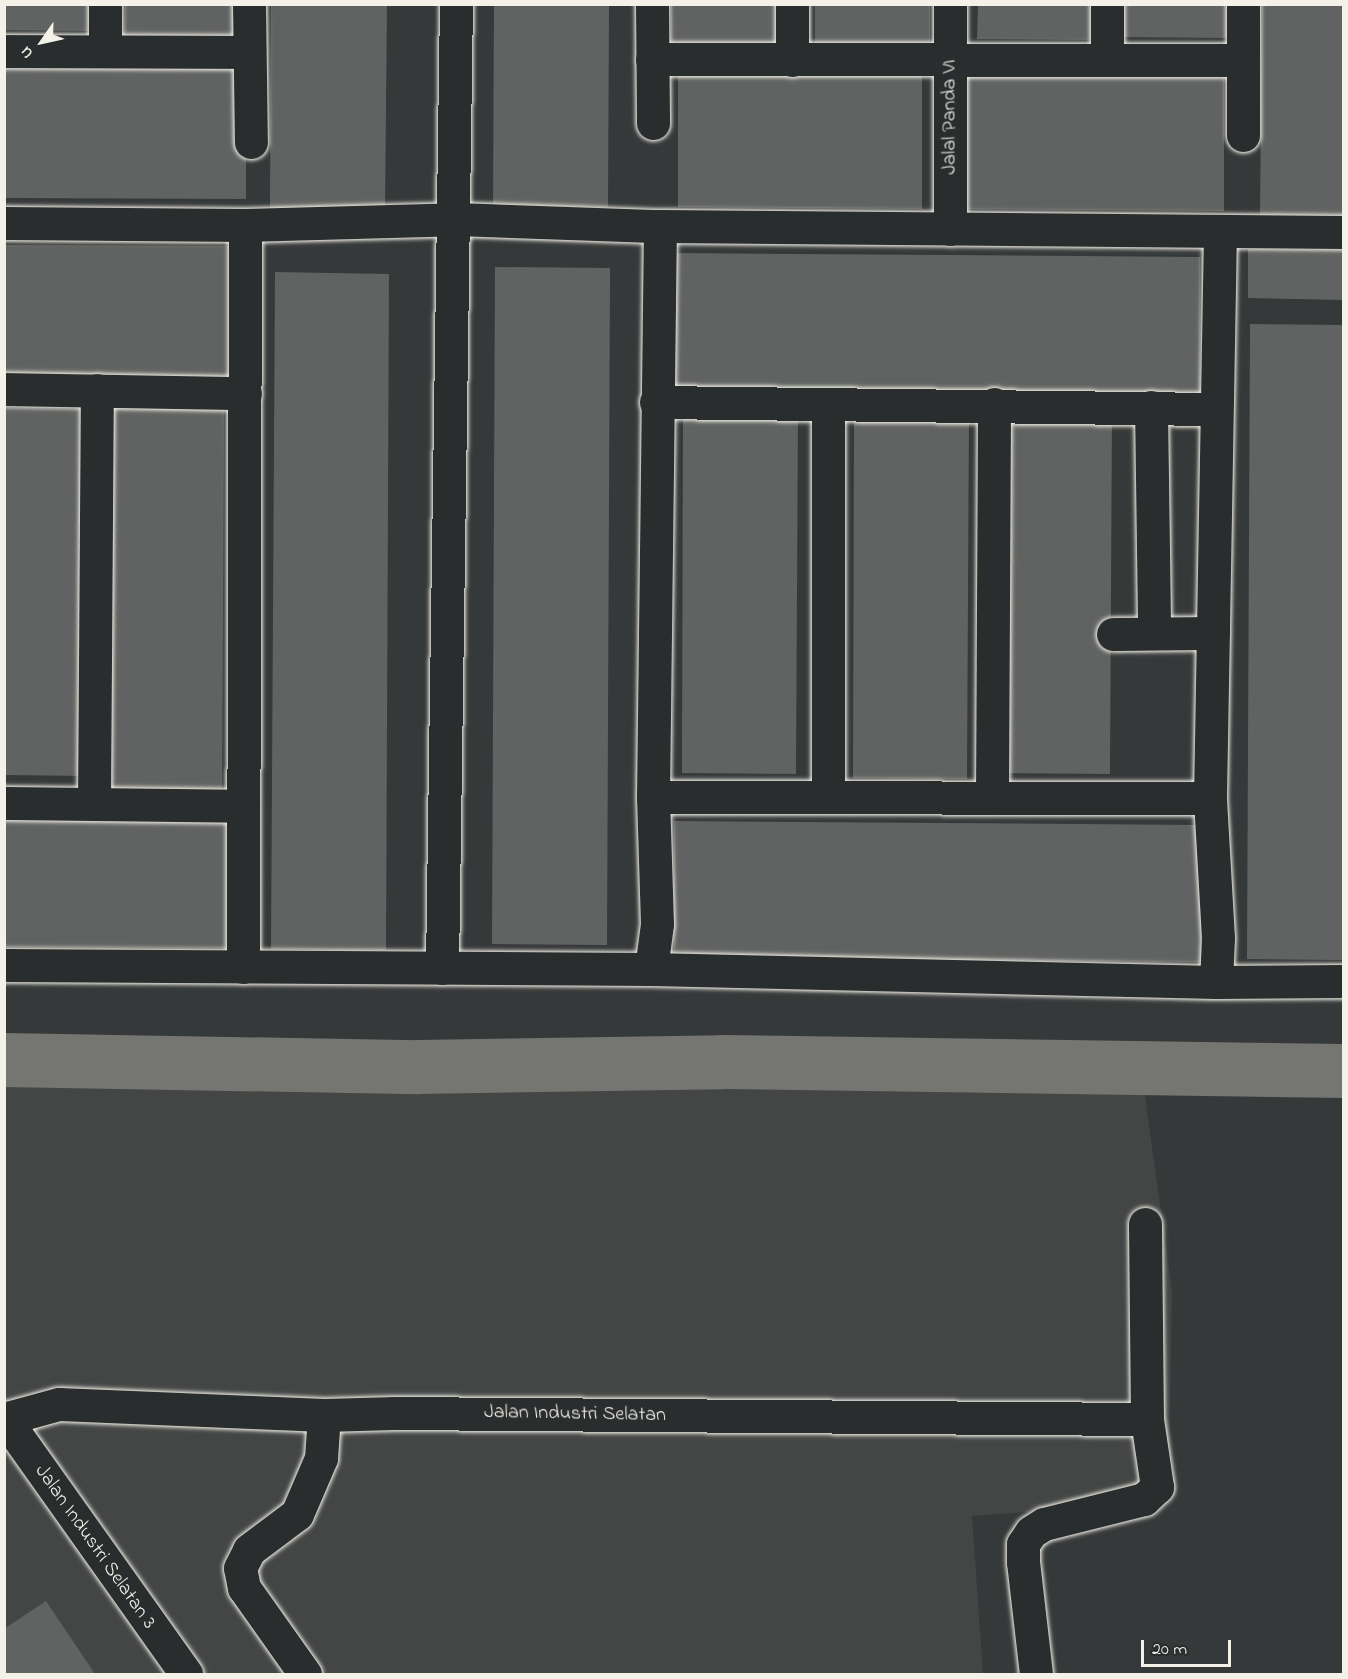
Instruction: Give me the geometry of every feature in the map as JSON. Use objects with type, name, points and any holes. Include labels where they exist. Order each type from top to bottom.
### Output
[{"type":"street","points":[[105,4],[105,51]]},
{"type":"street","points":[[249,4],[251,142]]},
{"type":"street","points":[[442,968],[455,219],[456,4]]},
{"type":"street","points":[[652,4],[652,123]]},
{"type":"street","points":[[792,4],[792,60]]},
{"type":"street","name":"Jalal Panda VI","points":[[950,229],[951,4]]},
{"type":"street","points":[[1107,4],[1107,60]]},
{"type":"street","points":[[1243,4],[1243,135]]},
{"type":"street","points":[[4,51],[249,52]]},
{"type":"street","points":[[652,59],[1243,60]]},
{"type":"street","points":[[4,223],[245,225],[455,219],[660,226],[1344,232]]},
{"type":"street","points":[[243,967],[245,225]]},
{"type":"street","points":[[651,969],[657,924],[653,797],[656,402],[660,226]]},
{"type":"street","points":[[1216,982],[1218,938],[1210,798],[1215,409],[1220,231]]},
{"type":"street","points":[[4,389],[245,393]]},
{"type":"street","points":[[94,804],[97,390]]},
{"type":"street","points":[[656,402],[994,404],[1215,409]]},
{"type":"street","points":[[828,404],[828,797]]},
{"type":"street","points":[[992,797],[994,404]]},
{"type":"street","points":[[1152,407],[1154,633]]},
{"type":"street","points":[[1113,634],[1213,633]]},
{"type":"street","points":[[653,797],[1210,798]]},
{"type":"street","points":[[4,803],[243,806]]},
{"type":"street","points":[[4,965],[651,969],[1216,982],[1344,981]]},
{"type":"street","points":[[1036,1674],[1023,1544],[1031,1532],[1044,1524],[1152,1494],[1157,1487],[1147,1419],[1145,1224]]},
{"type":"street","name":"Jalan Industri Selatan","points":[[5,1419],[59,1404],[324,1416],[395,1413],[1147,1419]]},
{"type":"street","points":[[305,1674],[244,1588],[240,1568],[249,1550],[297,1514],[321,1458],[324,1416]]},
{"type":"street","name":"Jalan Industri Selatan 3","points":[[5,1419],[186,1674]]},
{"type":"shaded area","points":[[5,1058],[1141,1067],[1172,1291],[1168,1502],[972,1516],[983,1674],[5,1674]]},
{"type":"building","points":[[4,4],[95,4],[95,31],[4,30]]},
{"type":"building","points":[[125,4],[239,4],[239,41],[124,39]]},
{"type":"building","points":[[271,4],[387,4],[385,209],[270,208]]},
{"type":"building","points":[[494,4],[609,4],[608,207],[493,205]]},
{"type":"building","points":[[671,4],[786,4],[786,54],[671,53]]},
{"type":"building","points":[[815,4],[930,4],[930,45],[815,43]]},
{"type":"building","points":[[978,4],[1092,4],[1092,40],[977,39]]},
{"type":"building","points":[[1116,4],[1231,4],[1231,38],[1116,37]]},
{"type":"building","points":[[1262,4],[1344,4],[1344,216],[1260,216]]},
{"type":"building","points":[[4,60],[246,64],[246,199],[4,198]]},
{"type":"building","points":[[678,70],[922,71],[922,209],[678,207]]},
{"type":"building","points":[[960,72],[1224,74],[1224,211],[959,209]]},
{"type":"building","points":[[4,245],[241,246],[241,383],[4,382]]},
{"type":"building","points":[[1248,249],[1344,250],[1344,300],[1248,298]]},
{"type":"building","points":[[673,253],[1200,257],[1200,394],[673,390]]},
{"type":"building","points":[[495,267],[610,268],[607,945],[492,944]]},
{"type":"building","points":[[275,272],[389,274],[386,950],[271,949]]},
{"type":"building","points":[[1250,324],[1344,325],[1344,960],[1247,959]]},
{"type":"building","points":[[109,395],[224,397],[222,800],[107,799]]},
{"type":"building","points":[[683,406],[798,408],[796,774],[682,773]]},
{"type":"building","points":[[997,406],[1112,407],[1110,774],[996,773]]},
{"type":"building","points":[[4,408],[89,409],[87,776],[4,775]]},
{"type":"building","points":[[854,411],[969,412],[967,779],[853,778]]},
{"type":"building","points":[[4,809],[232,811],[232,948],[4,947]]},
{"type":"building","points":[[674,821],[1201,825],[1201,962],[674,958]]},
{"type":"building","points":[[46,1601],[95,1674],[4,1674],[4,1629]]},
{"type":"waterway","points":[[4,1060],[418,1067],[723,1062],[1344,1071]]}]
